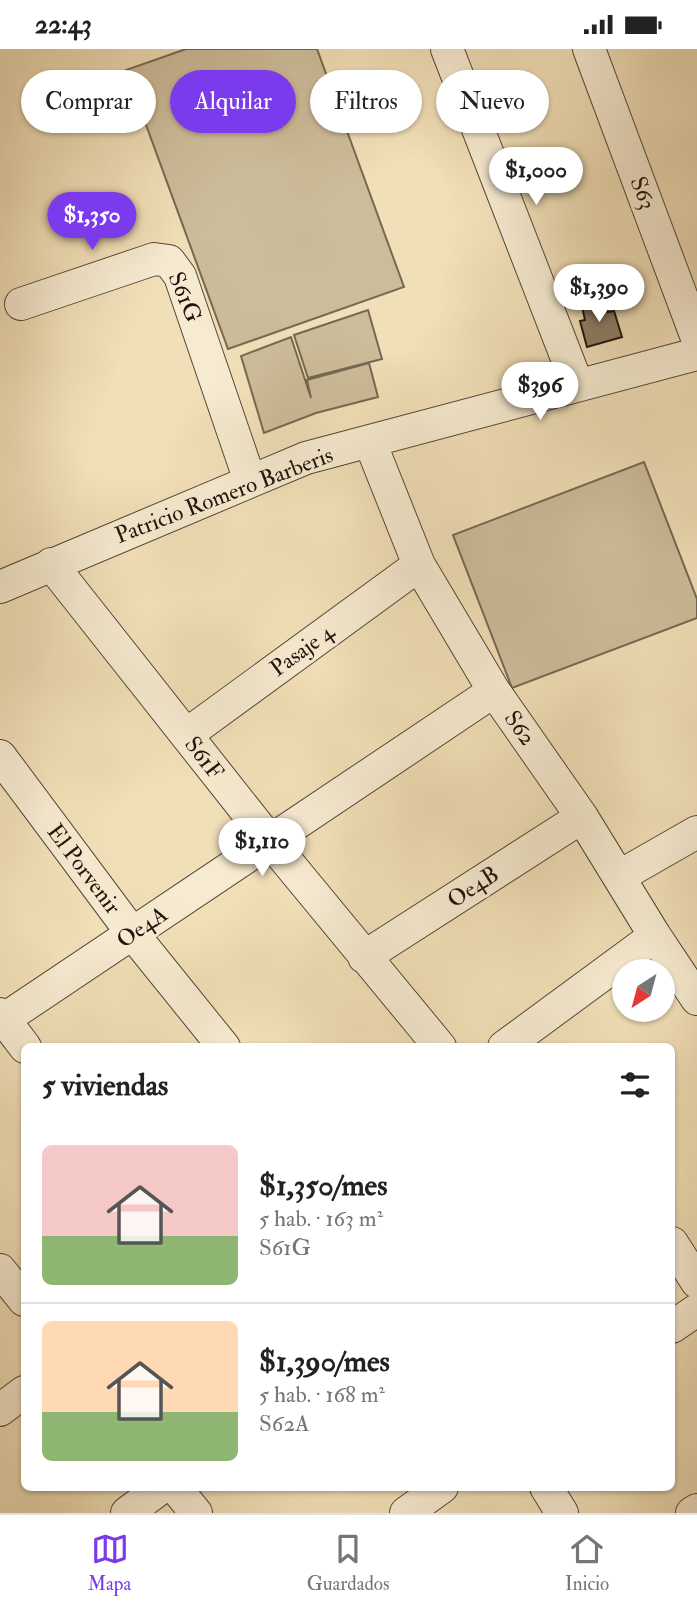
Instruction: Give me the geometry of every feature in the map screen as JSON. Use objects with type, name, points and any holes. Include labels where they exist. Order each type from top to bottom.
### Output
[{"type":"street","points":[[447,49],[577,384]]},
{"type":"street","name":"S63","points":[[589,49],[697,338]]},
{"type":"street","name":"S61G","points":[[21,304],[154,259],[169,261],[180,276],[250,481]]},
{"type":"street","name":"Patricio Romero Barberis","points":[[0,587],[306,458],[697,354]]},
{"type":"street","name":"S62","points":[[370,442],[419,565],[494,691],[582,817],[654,936],[697,999]]},
{"type":"street","name":"S61F","points":[[51,564],[270,841],[437,1043]]},
{"type":"street","name":"Pasaje 4","points":[[186,735],[419,565]]},
{"type":"street","name":"Oe4A","points":[[1,1019],[494,691]]},
{"type":"street","name":"El Porvenir","points":[[0,755],[132,933],[221,1043]]},
{"type":"street","name":"Oe4B","points":[[364,957],[582,817]]},
{"type":"street","points":[[620,876],[697,832]]},
{"type":"street","points":[[518,1043],[536,1038],[654,936]]},
{"type":"street","points":[[1,1019],[22,1043]]},
{"type":"street","points":[[675,1248],[697,1282]]},
{"type":"street","points":[[0,1270],[21,1296]]},
{"type":"street","points":[[675,1325],[697,1310]]},
{"type":"street","points":[[0,1410],[21,1394]]},
{"type":"street","points":[[127,1513],[157,1491]]},
{"type":"street","points":[[178,1491],[196,1513]]},
{"type":"street","points":[[406,1513],[436,1491]]},
{"type":"street","points":[[548,1491],[562,1513]]},
{"type":"street","points":[[692,1513],[697,1510]]},
{"type":"shaded area","points":[[186,49],[317,49],[325,70],[310,70],[310,133],[348,133],[404,287],[228,349],[149,133],[156,133],[156,70],[126,70]]},
{"type":"shaded area","points":[[368,310],[382,359],[308,378],[294,335]]},
{"type":"shaded area","points":[[291,337],[311,398],[307,380],[369,363],[378,397],[316,413],[264,433],[241,356]]},
{"type":"shaded area","points":[[644,462],[697,599],[697,618],[512,688],[453,535]]},
{"type":"building","points":[[605,300],[608,312],[614,311],[622,337],[587,347],[580,321],[585,320],[582,306]]}]
